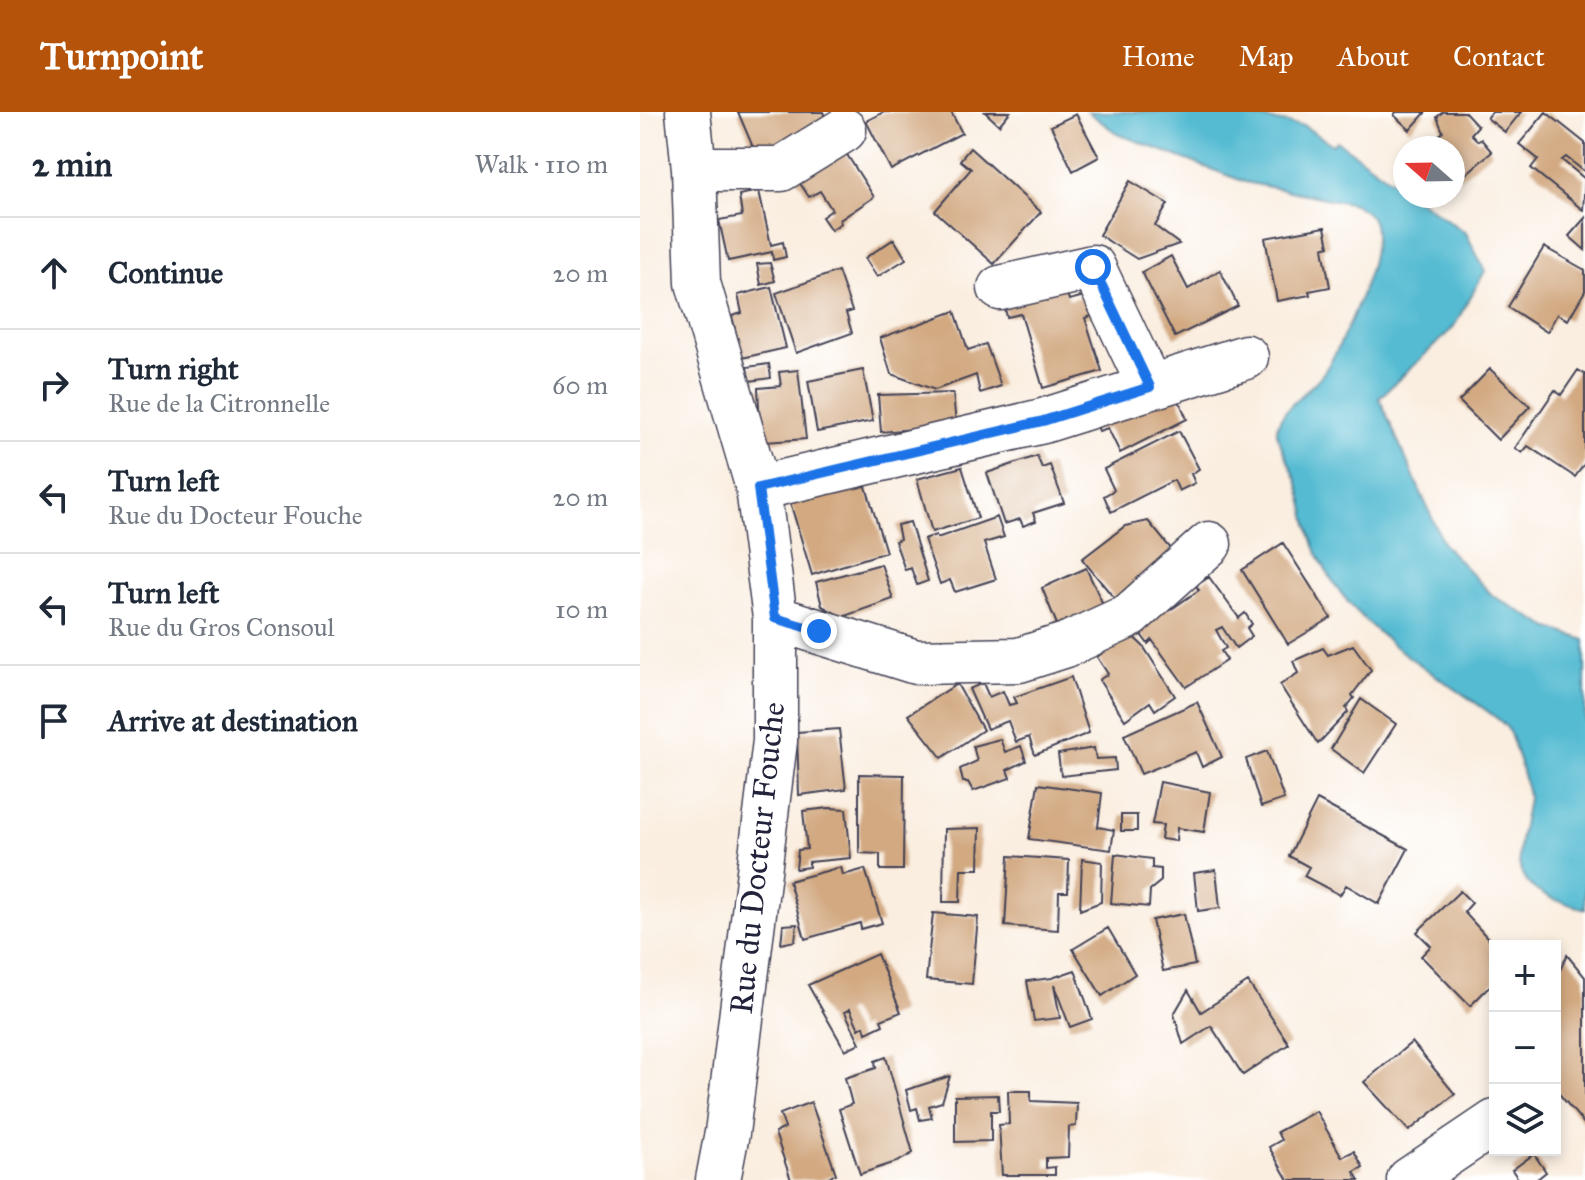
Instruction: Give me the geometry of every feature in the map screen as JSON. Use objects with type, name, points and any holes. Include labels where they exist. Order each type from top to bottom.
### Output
[{"type":"street","name":"Rue du Docteur Fouche","points":[[688,112],[694,169],[698,283],[758,488],[775,618],[775,741],[727,1133],[718,1180]]},
{"type":"street","points":[[694,169],[781,169],[844,130]]},
{"type":"street","points":[[1000,288],[1093,267],[1150,387]]},
{"type":"street","points":[[758,488],[1043,421],[1246,357]]},
{"type":"street","points":[[775,618],[916,662],[1019,660],[1066,645],[1129,616],[1209,544]]},
{"type":"street","points":[[1409,1180],[1489,1126]]},
{"type":"water","points":[[1088,112],[1225,112],[1304,126],[1333,145],[1337,141],[1393,181],[1393,208],[1430,208],[1466,233],[1485,271],[1453,328],[1379,398],[1444,545],[1493,596],[1550,628],[1585,640],[1585,909],[1542,894],[1523,876],[1519,855],[1528,797],[1507,728],[1484,708],[1397,648],[1367,622],[1341,593],[1316,550],[1298,484],[1277,433],[1278,425],[1288,409],[1324,372],[1351,320],[1373,252],[1375,233],[1372,219],[1354,204],[1245,182],[1118,134]]},
{"type":"building","points":[[738,112],[823,112],[829,126],[758,159]]},
{"type":"building","points":[[884,112],[951,112],[962,133],[891,170],[866,121]]},
{"type":"building","points":[[985,112],[1010,112],[999,125]]},
{"type":"building","points":[[1396,112],[1426,112],[1410,130],[1394,115]]},
{"type":"building","points":[[1443,112],[1465,112],[1478,126],[1471,134],[1478,141],[1481,139],[1492,152],[1465,175],[1465,136],[1438,136],[1443,132],[1437,117]]},
{"type":"building","points":[[1492,112],[1521,112],[1505,132],[1487,118]]},
{"type":"building","points":[[1546,112],[1585,143],[1585,172],[1566,157],[1562,160],[1585,179],[1583,210],[1531,168],[1538,159],[1519,144]]},
{"type":"building","points":[[1076,114],[1099,157],[1073,171],[1051,126]]},
{"type":"building","points":[[970,148],[1041,212],[994,264],[935,211],[971,169],[960,160]]},
{"type":"building","points":[[844,150],[874,197],[840,220],[841,223],[831,230],[822,217],[832,210],[820,191],[809,197],[797,179]]},
{"type":"building","points":[[1130,181],[1168,204],[1155,226],[1179,244],[1137,259],[1099,235]]},
{"type":"building","points":[[759,191],[771,245],[783,242],[786,257],[773,260],[772,252],[728,261],[719,220],[742,216],[739,195]]},
{"type":"building","points":[[1585,218],[1585,250],[1569,236]]},
{"type":"building","points":[[1325,227],[1329,246],[1323,248],[1330,287],[1309,291],[1310,295],[1277,301],[1265,238]]},
{"type":"building","points":[[894,239],[906,259],[877,277],[865,258]]},
{"type":"building","points":[[1544,247],[1585,270],[1585,291],[1568,320],[1557,314],[1547,332],[1508,307]]},
{"type":"building","points":[[1171,256],[1188,289],[1220,270],[1238,306],[1175,337],[1142,272]]},
{"type":"building","points":[[770,263],[775,281],[761,285],[757,264]]},
{"type":"building","points":[[838,271],[852,311],[846,313],[852,333],[796,353],[776,293]]},
{"type":"building","points":[[1064,286],[1069,300],[1092,294],[1099,314],[1085,318],[1102,371],[1043,388],[1021,314],[1007,317],[1004,305]]},
{"type":"building","points":[[771,287],[786,348],[742,358],[732,316],[742,313],[738,295]]},
{"type":"building","points":[[955,311],[968,350],[986,344],[1001,386],[980,393],[976,375],[935,390],[891,374],[880,338]]},
{"type":"building","points":[[769,364],[771,378],[749,381],[747,367]]},
{"type":"building","points":[[1490,369],[1530,406],[1498,440],[1459,401]]},
{"type":"building","points":[[798,370],[806,439],[765,442],[760,427],[758,388],[781,386],[779,372]]},
{"type":"building","points":[[863,370],[873,421],[817,432],[808,381]]},
{"type":"building","points":[[1578,370],[1585,374],[1585,463],[1575,477],[1528,446],[1522,453],[1515,448],[1555,390],[1561,395]]},
{"type":"building","points":[[953,393],[956,425],[881,432],[878,395]]},
{"type":"building","points":[[1178,398],[1187,419],[1120,453],[1108,428],[1099,431],[1095,420]]},
{"type":"building","points":[[1179,431],[1199,469],[1191,474],[1195,483],[1179,491],[1174,480],[1111,512],[1104,496],[1114,490],[1104,469]]},
{"type":"building","points":[[1037,456],[1042,468],[1050,465],[1064,503],[1033,513],[1036,521],[1023,526],[1020,519],[1004,524],[987,473]]},
{"type":"building","points":[[962,467],[978,518],[932,532],[917,479]]},
{"type":"building","points":[[864,480],[886,552],[812,575],[790,502]]},
{"type":"building","points":[[997,517],[1004,537],[984,543],[996,579],[955,592],[950,580],[940,584],[924,539],[936,535],[937,538]]},
{"type":"building","points":[[1148,521],[1177,556],[1119,604],[1082,559],[1125,526]]},
{"type":"building","points":[[910,522],[928,581],[917,585],[911,568],[905,570],[895,541],[900,539],[897,525]]},
{"type":"building","points":[[1283,543],[1331,618],[1288,644],[1242,570]]},
{"type":"building","points":[[881,564],[893,599],[842,617],[822,606],[816,582]]},
{"type":"building","points":[[1086,568],[1108,615],[1058,627],[1042,588]]},
{"type":"building","points":[[1209,577],[1239,618],[1245,613],[1252,624],[1247,628],[1252,636],[1236,648],[1222,627],[1216,630],[1226,648],[1221,651],[1227,660],[1186,687],[1152,640],[1148,644],[1136,628],[1166,603],[1170,610],[1199,590],[1196,586]]},
{"type":"building","points":[[1129,633],[1143,646],[1175,696],[1155,710],[1150,702],[1125,720],[1099,680],[1108,674],[1097,657]]},
{"type":"building","points":[[1353,645],[1371,670],[1352,695],[1354,698],[1346,708],[1348,712],[1318,744],[1280,685],[1298,673],[1293,661],[1323,648],[1328,655]]},
{"type":"building","points":[[1071,677],[1089,733],[1035,755],[1029,737],[1016,742],[1008,721],[987,729],[969,689],[983,683],[989,697],[1003,691],[1009,705],[1017,703],[1014,697]]},
{"type":"building","points":[[957,684],[983,730],[942,758],[908,715]]},
{"type":"building","points":[[1361,699],[1396,724],[1364,773],[1331,749]]},
{"type":"building","points":[[1197,702],[1222,757],[1202,767],[1196,752],[1141,774],[1124,735]]},
{"type":"building","points":[[839,729],[846,789],[799,795],[797,732]]},
{"type":"building","points":[[1000,739],[1005,752],[1021,746],[1026,761],[1007,770],[1010,778],[973,791],[968,782],[963,782],[960,769],[977,761],[973,746]]},
{"type":"building","points":[[1094,748],[1096,759],[1115,758],[1116,770],[1061,776],[1058,754]]},
{"type":"building","points":[[1267,751],[1284,799],[1261,807],[1246,759]]},
{"type":"building","points":[[859,774],[904,775],[903,870],[880,870],[880,854],[859,853]]},
{"type":"building","points":[[1160,782],[1210,792],[1204,832],[1177,828],[1176,841],[1161,839],[1163,825],[1152,824]]},
{"type":"building","points":[[1038,784],[1102,793],[1098,827],[1114,830],[1111,850],[1029,839]]},
{"type":"building","points":[[1317,800],[1408,849],[1379,904],[1346,885],[1340,895],[1304,876],[1309,867],[1289,856]]},
{"type":"building","points":[[846,809],[851,858],[809,862],[809,867],[796,869],[798,850],[807,849],[803,811]]},
{"type":"building","points":[[1121,815],[1137,815],[1137,831],[1121,831]]},
{"type":"building","points":[[980,828],[979,869],[961,869],[960,902],[943,902],[944,829]]},
{"type":"building","points":[[1115,854],[1152,859],[1152,868],[1161,869],[1161,881],[1150,890],[1149,907],[1111,903]]},
{"type":"building","points":[[1009,856],[1069,860],[1068,892],[1059,892],[1058,930],[1005,926]]},
{"type":"building","points":[[1082,859],[1102,862],[1101,902],[1080,910]]},
{"type":"building","points":[[841,867],[843,875],[865,869],[882,923],[861,929],[860,923],[805,939],[789,881]]},
{"type":"building","points":[[1216,870],[1220,908],[1198,911],[1194,873]]},
{"type":"building","points":[[1460,891],[1472,903],[1464,912],[1490,940],[1489,987],[1470,1006],[1421,956],[1431,946],[1417,932]]},
{"type":"building","points":[[933,913],[978,917],[972,984],[926,980]]},
{"type":"building","points":[[1184,914],[1195,965],[1163,971],[1152,920]]},
{"type":"building","points":[[797,924],[795,941],[781,944],[783,925]]},
{"type":"building","points":[[1108,928],[1135,974],[1102,996],[1073,949]]},
{"type":"building","points":[[877,954],[901,1012],[881,1020],[883,1025],[866,1033],[864,1026],[859,1029],[850,1009],[845,1012],[860,1043],[845,1050],[808,985]]},
{"type":"building","points":[[1567,955],[1585,977],[1585,1125],[1561,1096],[1561,968]]},
{"type":"building","points":[[1075,970],[1092,1019],[1070,1027],[1054,985],[1060,1018],[1034,1021],[1027,981],[1052,978]]},
{"type":"building","points":[[1248,982],[1289,1044],[1243,1075],[1211,1026],[1183,1044],[1174,1014],[1188,990],[1201,1012]]},
{"type":"building","points":[[1412,1042],[1455,1094],[1409,1131],[1364,1082]]},
{"type":"building","points":[[886,1057],[913,1153],[860,1174],[839,1109],[852,1104],[845,1078],[876,1068],[875,1061]]},
{"type":"building","points":[[950,1076],[942,1102],[929,1106],[932,1118],[920,1120],[917,1108],[911,1110],[906,1090]]},
{"type":"building","points":[[1008,1091],[1031,1091],[1031,1101],[1077,1103],[1076,1126],[1069,1127],[1068,1157],[1046,1158],[1046,1168],[1055,1167],[1055,1175],[1002,1175],[999,1125],[1009,1124]]},
{"type":"building","points":[[998,1095],[999,1111],[991,1111],[991,1141],[955,1142],[955,1096]]},
{"type":"building","points":[[811,1102],[836,1174],[821,1180],[791,1180],[775,1133],[785,1128],[780,1114]]},
{"type":"building","points":[[1316,1111],[1342,1157],[1354,1151],[1363,1167],[1354,1172],[1359,1180],[1288,1180],[1269,1147],[1281,1140],[1277,1132]]},
{"type":"building","points":[[1535,1156],[1546,1172],[1536,1180],[1519,1180],[1512,1170]]},
{"type":"route","points":[[819,631],[775,618],[758,488],[1043,421],[1150,387],[1093,267]]}]
